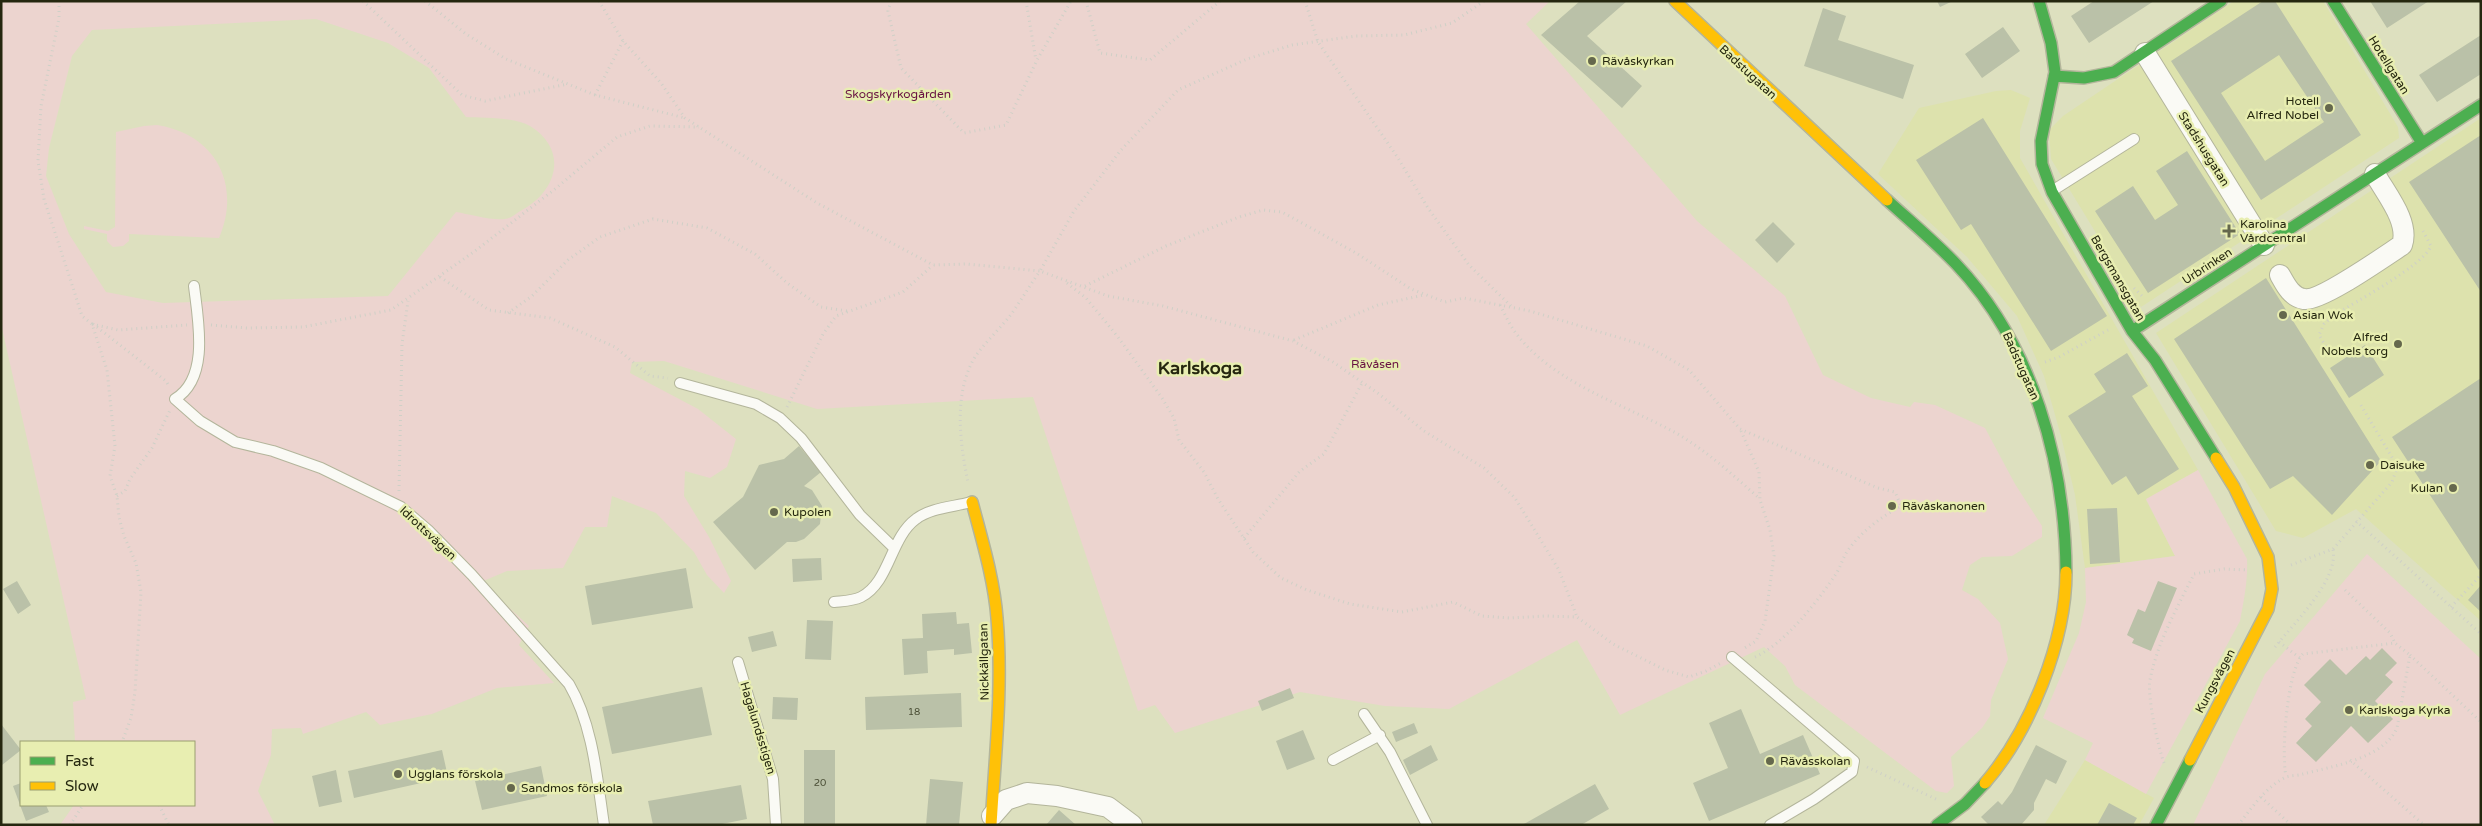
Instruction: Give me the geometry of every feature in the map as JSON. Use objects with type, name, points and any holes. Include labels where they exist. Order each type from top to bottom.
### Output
[{"type":"street","name":"Badstugatan","points":[[1675,1],[1712,38],[1956,264],[1982,294],[2002,324],[2017,352],[2037,400],[2051,454],[2064,525],[2063,607],[2053,654],[2039,690],[2009,752],[1992,776],[1969,800],[1948,819],[1937,825]]},
{"type":"street","name":"Bergsmansgatan","points":[[2039,1],[2051,44],[2054,76],[2041,141],[2042,164],[2052,192],[2129,326],[2155,360],[2234,487],[2263,545]]},
{"type":"street","points":[[2054,76],[2074,80],[2114,72],[2221,1]]},
{"type":"street","name":"Hotellgatan","points":[[2333,1],[2422,144]]},
{"type":"street","name":"Stadshusgatan","points":[[2145,53],[2264,245]]},
{"type":"street","name":"Urbrinken","points":[[2129,326],[2156,315],[2481,105]]},
{"type":"street","points":[[2280,275],[2289,290],[2298,297],[2312,298],[2352,278],[2402,245],[2405,237],[2404,226],[2375,174]]},
{"type":"street","name":"Nickkällgatan","points":[[972,502],[991,576],[997,616],[998,708],[992,820]]},
{"type":"street","name":"Kungsvägen","points":[[2156,825],[2268,609],[2271,570],[2263,545]]},
{"type":"street","points":[[992,820],[1006,800],[1027,793],[1057,796],[1108,807],[1132,825]]},
{"type":"lane","points":[[2052,192],[2134,139]]},
{"type":"lane","points":[[175,399],[186,392],[200,355],[199,324],[194,286]]},
{"type":"lane","points":[[680,383],[756,404],[780,418],[802,438],[860,515],[894,548]]},
{"type":"lane","name":"Idrottsvägen","points":[[175,399],[200,421],[235,442],[272,450],[321,468],[401,507],[428,530],[472,575],[569,684],[581,704],[595,768],[604,825]]},
{"type":"lane","points":[[834,602],[860,598],[871,590],[905,530],[916,518],[972,502]]},
{"type":"lane","points":[[1732,657],[1854,762],[1852,772],[1814,799],[1770,825]]},
{"type":"lane","name":"Hagalundsstigen","points":[[738,662],[773,779],[776,825]]},
{"type":"lane","points":[[1364,714],[1380,736],[1427,825]]},
{"type":"lane","points":[[1333,760],[1380,736]]},
{"type":"path","points":[[59,1],[60,18],[42,106],[38,161],[39,177],[82,316],[166,381],[175,399],[152,448],[130,479],[125,491],[117,496]]},
{"type":"path","points":[[364,1],[462,95],[485,101],[568,84]]},
{"type":"path","points":[[425,1],[466,34],[506,58],[595,95],[685,118],[816,203],[933,265],[967,264],[1040,271],[1065,282],[1085,286],[1108,296],[1163,306],[1293,341],[1333,362],[1379,394],[1424,431],[1484,468],[1516,498],[1559,570],[1577,618]]},
{"type":"path","points":[[599,1],[622,41],[661,83],[685,118]]},
{"type":"path","points":[[891,1],[888,11],[902,68],[964,133],[1006,125],[1036,60],[1071,1]]},
{"type":"path","points":[[1026,1],[1036,60]]},
{"type":"path","points":[[1086,1],[1100,53],[1150,60],[1220,1]]},
{"type":"path","points":[[1305,1],[1318,42],[1398,158],[1428,208],[1469,265],[1512,307]]},
{"type":"path","points":[[972,502],[962,453],[961,410],[964,384],[974,359],[1011,314],[1040,271],[1074,210],[1121,150],[1178,90],[1248,58],[1292,45],[1356,36],[1404,35],[1452,23],[1484,1]]},
{"type":"path","points":[[595,95],[622,41]]},
{"type":"path","points":[[92,324],[118,330],[199,324],[247,328],[303,328],[391,310],[440,277],[555,189],[617,137],[650,126],[700,127]]},
{"type":"path","points":[[1065,282],[1086,298],[1100,314],[1146,375],[1174,418],[1179,440],[1204,472],[1218,498],[1253,552],[1281,578],[1307,590],[1350,604],[1402,612],[1453,602],[1482,616],[1577,618],[1613,644],[1665,670],[1689,677],[1706,671],[1756,641],[1765,621],[1774,556],[1770,530],[1760,500],[1759,472],[1740,429],[1688,370],[1663,354],[1647,346],[1512,307],[1464,298],[1445,302],[1411,290],[1356,253],[1282,212],[1263,210],[1166,246],[1085,286]]},
{"type":"path","points":[[508,313],[532,296],[568,260],[600,237],[653,219],[707,228],[755,254],[787,284],[821,306],[847,312]]},
{"type":"path","points":[[793,398],[824,334],[836,316],[903,292],[933,265]]},
{"type":"path","points":[[440,277],[489,310],[550,318],[615,347],[650,376],[664,377],[680,383]]},
{"type":"path","points":[[2133,286],[2156,315]]},
{"type":"path","points":[[1293,341],[1378,304],[1426,295]]},
{"type":"path","points":[[401,507],[399,486],[402,344],[408,300]]},
{"type":"path","points":[[1500,305],[1514,331],[1534,353],[1568,378],[1676,434],[1708,454],[1760,500]]},
{"type":"path","points":[[92,324],[107,370],[115,446],[110,476],[117,496],[119,517],[124,536],[136,563],[141,592],[135,692],[123,741]]},
{"type":"path","points":[[2041,364],[2129,326]]},
{"type":"path","points":[[1244,538],[1294,478],[1324,454],[1362,383]]},
{"type":"path","points":[[2290,559],[2292,565],[2333,549],[2392,482],[2396,471],[2393,459],[2358,402]]},
{"type":"path","points":[[1732,657],[1750,659],[1768,652],[1820,596],[1838,571],[1848,550],[1879,519],[1901,506],[1896,492],[1878,488],[1740,429]]},
{"type":"path","points":[[2356,521],[2481,634]]},
{"type":"path","points":[[2283,637],[2314,598],[2330,573],[2334,556],[2333,549]]},
{"type":"path","points":[[2174,789],[2159,750],[2150,682],[2158,651],[2194,574],[2224,569],[2271,570]]},
{"type":"path","points":[[2451,607],[2481,575]]},
{"type":"path","points":[[2345,590],[2390,633],[2395,643],[2481,722]]},
{"type":"path","points":[[2279,642],[2300,658]]},
{"type":"path","points":[[2286,776],[2283,764],[2284,741],[2292,681],[2296,663],[2300,658],[2309,653],[2395,643]]},
{"type":"path","points":[[2238,825],[2261,797],[2275,783],[2286,776],[2350,760],[2384,746],[2392,739],[2397,728],[2410,656]]},
{"type":"path","points":[[2350,760],[2424,825]]},
{"type":"path","points":[[1854,762],[1915,787],[1947,804]]},
{"type":"path","points":[[2261,797],[2291,825]]},
{"type":"path","points":[[70,825],[82,806]]},
{"type":"path","points":[[160,806],[169,825]]},
{"type":"shaded area","points":[[2234,1],[2323,1],[2398,127],[2399,138],[2141,307],[2051,159],[2049,130],[2063,116]]},
{"type":"shaded area","points":[[2011,90],[2030,98],[2020,131],[2020,158],[2198,470],[2146,500],[2175,556],[2085,568],[2075,495],[2061,436],[2044,376],[2017,316],[1967,257],[1878,174],[1919,108],[1996,91]]},
{"type":"shaded area","points":[[2481,118],[2481,621],[2356,509],[2303,538],[2276,531],[2156,333]]},
{"type":"shaded area","points":[[2085,760],[2154,798],[2139,825],[2044,825]]},
{"type":"green space","name":"Rävåsen","points":[[1,1],[1550,1],[1526,24],[1697,221],[1785,296],[1823,375],[1871,398],[1910,407],[1914,402],[1935,405],[1985,428],[2015,484],[2042,526],[2042,537],[2012,556],[1982,557],[1970,565],[1962,590],[1978,599],[2000,623],[2008,659],[1991,700],[1990,716],[1982,728],[1951,757],[1954,786],[1947,793],[1936,791],[1795,685],[1785,666],[1764,647],[1620,715],[1577,640],[1449,709],[1385,706],[1300,692],[1175,733],[1155,705],[1138,711],[1033,397],[817,409],[664,361],[632,362],[630,373],[698,409],[736,439],[727,467],[710,478],[685,471],[684,496],[709,537],[731,581],[724,593],[707,575],[694,552],[656,513],[612,496],[607,527],[585,527],[563,568],[507,571],[481,582],[529,626],[519,645],[554,683],[497,688],[432,714],[380,725],[366,712],[303,734],[301,728],[272,729],[271,755],[258,791],[275,825],[60,825],[73,806],[195,806],[195,741],[75,741],[73,702],[86,699],[1,324]],"holes":[[[316,19],[388,43],[429,68],[466,117],[499,118],[530,126],[542,136],[550,147],[554,158],[554,170],[544,192],[534,202],[514,216],[500,219],[456,212],[388,296],[163,303],[106,292],[69,234],[46,176],[49,148],[72,56],[92,30]]]},
{"type":"green space","points":[[157,125],[177,130],[194,139],[208,150],[218,165],[225,181],[227,199],[225,218],[219,238],[129,234],[129,241],[123,246],[113,247],[107,241],[107,234],[84,229],[84,226],[108,231],[115,227],[116,132]]},
{"type":"green space","points":[[2198,470],[2247,559],[2244,598],[2240,621],[2146,794],[2085,760],[2093,743],[2043,718],[2079,633],[2086,602],[2085,568],[2175,556],[2146,499]]},
{"type":"green space","points":[[2367,554],[2481,659],[2481,825],[2193,825],[2265,674]]},
{"type":"building","name":"Rävåskyrkan","points":[[1580,1],[1627,1],[1587,36],[1642,86],[1622,108],[1541,35]]},
{"type":"building","points":[[1937,1],[1953,1],[1940,7]]},
{"type":"building","points":[[2094,1],[2154,1],[2089,43],[2071,16]]},
{"type":"building","name":"Hotell Alfred Nobel","points":[[2263,1],[2275,1],[2361,135],[2261,200],[2171,61]],"holes":[[[2279,55],[2324,122],[2265,161],[2221,93]]]},
{"type":"building","points":[[2370,1],[2429,1],[2387,28]]},
{"type":"building","points":[[1823,8],[1846,16],[1838,40],[1914,65],[1903,99],[1804,66]]},
{"type":"building","points":[[2003,27],[2020,51],[1982,78],[1965,54]]},
{"type":"building","points":[[2481,35],[2481,74],[2437,102],[2419,75]]},
{"type":"building","points":[[1983,118],[2107,316],[2051,351],[1971,224],[1961,230],[1916,160]]},
{"type":"building","points":[[2481,135],[2481,292],[2409,182]]},
{"type":"building","points":[[2187,151],[2240,234],[2148,293],[2095,211],[2133,186],[2155,220],[2178,205],[2156,171]]},
{"type":"building","points":[[1773,222],[1795,244],[1777,263],[1755,240]]},
{"type":"building","points":[[2266,278],[2381,461],[2332,515],[2293,476],[2270,489],[2174,339]]},
{"type":"building","points":[[2365,345],[2384,375],[2349,398],[2330,368]]},
{"type":"building","points":[[2127,353],[2148,386],[2132,396],[2179,469],[2138,495],[2126,476],[2112,485],[2068,416],[2106,392],[2094,374]]},
{"type":"building","name":"Kulan","points":[[2481,378],[2481,568],[2479,570],[2392,437]]},
{"type":"building","name":"Kupolen","points":[[799,446],[821,472],[804,486],[812,490],[822,506],[820,524],[804,539],[796,542],[787,542],[755,570],[713,522],[743,497],[759,465],[784,459]]},
{"type":"building","points":[[2117,508],[2120,562],[2090,564],[2087,509]]},
{"type":"building","points":[[821,558],[822,580],[793,582],[792,559]]},
{"type":"building","points":[[686,568],[693,608],[592,625],[585,586]]},
{"type":"building","points":[[17,581],[31,605],[18,614],[3,589]]},
{"type":"building","points":[[2158,581],[2177,588],[2151,651],[2132,643],[2134,639],[2127,635],[2138,609],[2145,612]]},
{"type":"building","points":[[2481,585],[2481,612],[2468,600]]},
{"type":"building","points":[[956,612],[957,624],[969,623],[972,653],[954,655],[954,649],[927,651],[928,673],[904,675],[902,639],[923,638],[922,614]]},
{"type":"building","points":[[807,620],[833,621],[831,660],[805,659]]},
{"type":"building","points":[[773,631],[777,646],[752,652],[748,637]]},
{"type":"building","name":"Karlskoga Kyrka","points":[[2382,648],[2397,663],[2385,675],[2393,682],[2375,701],[2393,719],[2368,743],[2351,726],[2316,762],[2296,743],[2312,726],[2305,719],[2321,702],[2304,685],[2330,659],[2346,675],[2366,656],[2370,660]]},
{"type":"building","points":[[702,687],[712,735],[612,754],[602,707]]},
{"type":"building","points":[[1290,688],[1294,698],[1262,711],[1258,701]]},
{"type":"building","points":[[961,693],[962,727],[866,730],[865,697]]},
{"type":"building","points":[[773,697],[798,698],[797,720],[772,719]]},
{"type":"building","name":"Rävåsskolan","points":[[1741,709],[1760,754],[1803,735],[1820,774],[1709,821],[1693,783],[1728,768],[1709,723]]},
{"type":"building","points":[[1414,723],[1418,733],[1396,742],[1392,732]]},
{"type":"building","points":[[1,724],[20,751],[2,765]]},
{"type":"building","points":[[1303,730],[1315,759],[1287,770],[1276,741]]},
{"type":"building","points":[[1431,745],[1438,760],[1410,775],[1403,760]]},
{"type":"building","points":[[2036,745],[2067,761],[2056,784],[2046,779],[2034,803],[2034,810],[2021,825],[1989,825],[1981,817],[1998,801],[2002,805],[2012,792]]},
{"type":"building","name":"Ugglans förskola","points":[[442,750],[448,777],[354,798],[348,771]]},
{"type":"building","points":[[804,750],[835,750],[835,825],[804,825]]},
{"type":"building","name":"Sandmos förskola","points":[[541,766],[547,796],[482,810],[475,781]]},
{"type":"building","points":[[336,770],[342,802],[319,807],[312,776]]},
{"type":"building","points":[[930,779],[963,782],[959,825],[926,825]]},
{"type":"building","points":[[20,783],[20,805],[13,786]]},
{"type":"building","points":[[1595,784],[1609,809],[1581,825],[1522,825]]},
{"type":"building","points":[[741,785],[747,819],[717,825],[653,825],[648,801]]},
{"type":"building","points":[[2109,803],[2137,818],[2133,825],[2097,825]]},
{"type":"building","points":[[20,806],[46,806],[49,812],[26,821]]},
{"type":"building","points":[[1059,810],[1076,825],[1046,825]]},
{"type":"traffic: fast","points":[[2039,1],[2051,43],[2055,72],[2041,141],[2042,164],[2052,192],[2132,331],[2155,360],[2216,458]]},
{"type":"traffic: fast","points":[[2054,76],[2084,78],[2114,72],[2221,1]]},
{"type":"traffic: fast","points":[[2333,1],[2422,143]]},
{"type":"traffic: fast","points":[[2132,331],[2481,105]]},
{"type":"traffic: fast","points":[[1887,200],[1948,256],[1983,296],[2006,331],[2024,368],[2040,407],[2051,448],[2059,489],[2066,572]]},
{"type":"traffic: fast","points":[[2156,825],[2190,760]]},
{"type":"traffic: fast","points":[[1937,825],[1965,804],[1985,783]]},
{"type":"traffic: slow","points":[[1675,1],[1887,200]]},
{"type":"traffic: slow","points":[[2190,760],[2268,609],[2272,589],[2268,557],[2234,487],[2216,458]]},
{"type":"traffic: slow","points":[[972,502],[993,589],[999,644],[998,722],[991,825]]},
{"type":"traffic: slow","points":[[1985,783],[2017,738],[2042,684],[2060,627],[2066,572]]},
{"type":"place","name":"Rävåskyrkan","points":[[1592,61]]},
{"type":"place","name":"Hotell Alfred Nobel","points":[[2329,108]]},
{"type":"place","name":"Karolina Vårdcentral","points":[[2229,231]]},
{"type":"place","name":"Asian Wok","points":[[2283,315]]},
{"type":"place","name":"Alfred Nobels torg","points":[[2398,344]]},
{"type":"place","name":"Daisuke","points":[[2370,465]]},
{"type":"place","name":"Kulan","points":[[2453,488]]},
{"type":"place","name":"Rävåskanonen","points":[[1892,506]]},
{"type":"place","name":"Kupolen","points":[[774,512]]},
{"type":"place","name":"Karlskoga Kyrka","points":[[2349,710]]},
{"type":"place","name":"Rävåsskolan","points":[[1770,761]]},
{"type":"place","name":"Ugglans förskola","points":[[398,774]]},
{"type":"place","name":"Sandmos förskola","points":[[511,788]]},
{"type":"district","name":"Karlskoga","points":[[1200,368]]},
{"type":"park label","name":"Skogskyrkogården","points":[[898,94]]}]
